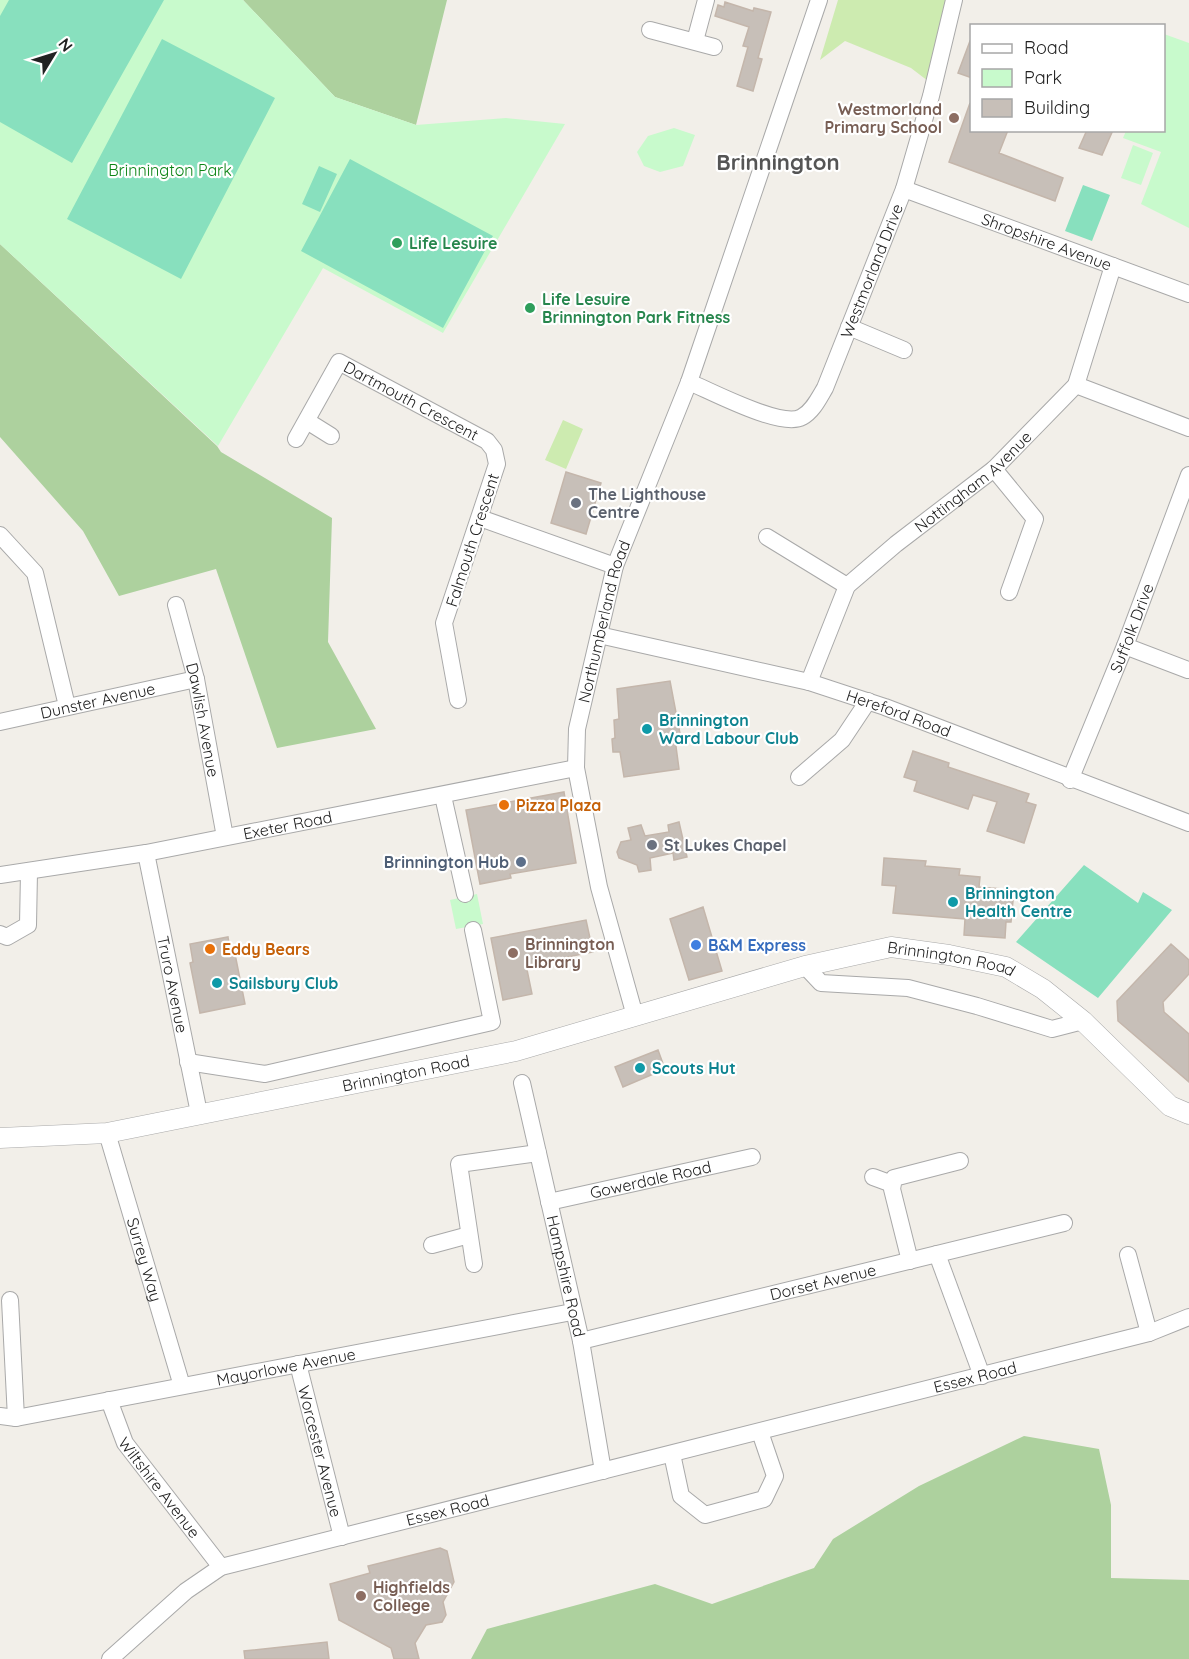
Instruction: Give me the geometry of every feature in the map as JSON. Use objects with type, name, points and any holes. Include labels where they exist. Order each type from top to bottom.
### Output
[{"type":"street","points":[[695,41],[706,0]]},
{"type":"street","name":"Westmorland Drive","points":[[689,382],[770,416],[789,421],[802,417],[815,404],[825,388],[904,189],[931,96],[954,0]]},
{"type":"street","name":"Northumberland Road","points":[[635,1016],[599,887],[576,768],[577,729],[615,566],[689,382],[813,1]]},
{"type":"street","points":[[650,30],[714,47]]},
{"type":"street","name":"Shropshire Avenue","points":[[904,189],[1189,294]]},
{"type":"street","name":"Nottingham Avenue","points":[[808,682],[848,586],[896,544],[994,469],[1076,385],[1113,266]]},
{"type":"street","points":[[849,327],[904,350]]},
{"type":"street","name":"Dartmouth Crescent","points":[[296,439],[339,362],[487,441],[494,450]]},
{"type":"street","points":[[1076,385],[1189,428]]},
{"type":"street","points":[[307,421],[331,436]]},
{"type":"street","name":"Falmouth Crescent","points":[[458,700],[444,623],[497,464],[494,450]]},
{"type":"street","points":[[994,469],[1035,519],[1009,592]]},
{"type":"street","name":"Suffolk Drive","points":[[1070,780],[1125,646],[1189,475]]},
{"type":"street","points":[[480,518],[615,566]]},
{"type":"street","points":[[0,535],[35,573],[67,706]]},
{"type":"street","points":[[767,537],[848,586]]},
{"type":"street","name":"Dawlish Avenue","points":[[176,605],[196,679],[225,837]]},
{"type":"street","name":"Hereford Road","points":[[599,635],[808,682],[868,701],[1070,780],[1189,823]]},
{"type":"street","points":[[1125,646],[1188,670]]},
{"type":"street","name":"Dunster Avenue","points":[[0,722],[196,679]]},
{"type":"street","points":[[799,777],[842,740],[868,701]]},
{"type":"street","name":"Exeter Road","points":[[0,875],[146,853],[576,768]]},
{"type":"street","points":[[443,796],[465,894]]},
{"type":"street","name":"Truro Avenue","points":[[146,853],[199,1113]]},
{"type":"street","points":[[0,934],[7,937],[28,925],[28,872]]},
{"type":"street","points":[[188,1062],[265,1074],[492,1022],[473,930]]},
{"type":"street","name":"Brinnington Road","points":[[0,1138],[107,1133],[516,1051],[805,966],[891,946],[1006,967],[1043,989],[1083,1021],[1170,1106],[1189,1114]]},
{"type":"street","name":"Brinnington Road","points":[[805,966],[821,983],[908,988],[1052,1029],[1083,1021]]},
{"type":"street","name":"Hampshire Road","points":[[522,1083],[581,1341],[603,1472]]},
{"type":"street","name":"Surrey Way","points":[[107,1133],[182,1386]]},
{"type":"street","points":[[474,1264],[459,1164],[538,1154]]},
{"type":"street","name":"Gowerdale Road","points":[[549,1203],[752,1157]]},
{"type":"street","points":[[910,1261],[892,1184],[894,1178],[960,1161]]},
{"type":"street","points":[[873,1177],[892,1184]]},
{"type":"street","name":"Dorset Avenue","points":[[581,1341],[1064,1223]]},
{"type":"street","points":[[432,1245],[469,1235]]},
{"type":"street","points":[[937,1254],[982,1376]]},
{"type":"street","points":[[1128,1255],[1149,1334]]},
{"type":"street","points":[[8,1417],[10,1300]]},
{"type":"street","name":"Mayorlowe Avenue","points":[[8,1417],[110,1400],[573,1312]]},
{"type":"street","name":"Essex Road","points":[[221,1567],[1149,1334],[1189,1317]]},
{"type":"street","name":"Worcester Avenue","points":[[298,1364],[342,1537]]},
{"type":"street","name":"Wiltshire Avenue","points":[[110,1400],[125,1443],[221,1567]]},
{"type":"street","points":[[672,1454],[681,1496],[705,1515],[764,1499],[775,1476],[760,1432]]},
{"type":"street","points":[[110,1659],[186,1591],[221,1567]]},
{"type":"green space","name":"Brinnington Park","points":[[0,0],[243,0],[335,97],[416,125],[506,118],[565,124],[443,333],[323,268],[218,446],[0,244]]},
{"type":"green space","points":[[9,0],[164,0],[72,163],[0,122],[0,16]]},
{"type":"green space","points":[[243,0],[447,0],[416,125],[335,97]]},
{"type":"green space","points":[[838,0],[948,0],[928,81],[911,68],[845,41],[820,60]]},
{"type":"green space","points":[[1165,34],[1189,43],[1189,228],[1141,204],[1161,152],[1123,138],[1126,132],[1165,132]]},
{"type":"green space","points":[[162,39],[275,98],[181,279],[67,219]]},
{"type":"green space","points":[[674,128],[695,135],[683,166],[660,172],[644,166],[637,152],[648,136]]},
{"type":"green space","points":[[1133,145],[1153,153],[1141,185],[1121,178]]},
{"type":"green space","name":"Life Lesuire","points":[[350,159],[493,236],[443,328],[301,251]]},
{"type":"green space","points":[[319,166],[337,174],[320,212],[302,204]]},
{"type":"green space","points":[[1083,185],[1110,195],[1092,241],[1065,231]]},
{"type":"green space","points":[[0,244],[221,452],[332,518],[328,642],[376,729],[277,748],[216,569],[119,596],[83,531],[0,437]]},
{"type":"green space","points":[[563,420],[583,429],[566,469],[545,460]]},
{"type":"green space","points":[[1084,865],[1138,903],[1143,892],[1172,910],[1098,998],[1016,942]]},
{"type":"green space","points":[[477,894],[483,924],[456,929],[450,900]]},
{"type":"green space","points":[[1024,1436],[1099,1449],[1111,1505],[1111,1578],[1189,1580],[1189,1659],[471,1659],[487,1629],[655,1584],[712,1604],[814,1568],[833,1539],[919,1486]]},
{"type":"building","points":[[725,2],[753,11],[754,8],[771,12],[758,58],[762,59],[753,91],[737,86],[748,47],[743,46],[749,27],[715,16],[718,5],[724,7]]},
{"type":"building","points":[[970,41],[970,77],[958,73]]},
{"type":"building","points":[[970,103],[970,132],[1007,132],[999,153],[1063,178],[1055,201],[949,162]]},
{"type":"building","points":[[1086,132],[1112,132],[1102,155],[1079,148]]},
{"type":"building","name":"The Lighthouse Centre","points":[[566,472],[601,483],[586,534],[551,523]]},
{"type":"building","name":"Brinnington Ward Labour Club","points":[[670,681],[681,739],[675,739],[679,769],[624,777],[620,752],[613,752],[614,720],[619,719],[617,689]]},
{"type":"building","points":[[913,751],[949,763],[948,767],[1029,794],[1026,802],[1036,805],[1024,843],[987,831],[997,802],[973,795],[968,809],[914,791],[917,781],[904,777]]},
{"type":"building","points":[[564,792],[576,863],[510,874],[511,878],[480,884],[466,810]]},
{"type":"building","name":"St Lukes Chapel","points":[[679,822],[687,857],[674,860],[673,853],[650,858],[651,870],[639,872],[637,865],[619,858],[617,852],[621,842],[631,840],[628,828],[641,825],[645,836],[669,832],[668,825]]},
{"type":"building","name":"Brinnington Health Centre","points":[[884,858],[926,861],[925,866],[960,869],[959,875],[980,877],[979,887],[1014,890],[1011,922],[1006,922],[1005,938],[964,935],[965,919],[893,913],[896,886],[882,885]]},
{"type":"building","name":"B&M Express","points":[[703,907],[722,971],[689,980],[670,919]]},
{"type":"building","points":[[586,920],[593,952],[526,965],[532,994],[503,1000],[491,938]]},
{"type":"building","name":"Sailsbury Club","points":[[228,937],[231,955],[235,954],[245,1004],[200,1013],[190,963],[193,962],[190,944]]},
{"type":"building","points":[[1171,944],[1189,960],[1189,974],[1163,1002],[1164,1012],[1189,1034],[1189,1082],[1118,1021],[1117,1001]]},
{"type":"building","name":"Scouts Hut","points":[[658,1050],[665,1069],[623,1087],[615,1067]]},
{"type":"building","points":[[440,1548],[447,1551],[454,1582],[443,1602],[446,1615],[442,1622],[426,1625],[415,1643],[419,1659],[394,1659],[391,1648],[339,1620],[330,1584],[370,1573],[368,1566]]},
{"type":"building","points":[[327,1642],[329,1659],[245,1659],[244,1651]]},
{"type":"place","name":"Westmorland Primary School","points":[[954,118]]},
{"type":"place","name":"Life Lesuire","points":[[397,243]]},
{"type":"place","name":"Life Lesuire Brinnington Park Fitness","points":[[530,308]]},
{"type":"place","name":"The Lighthouse Centre","points":[[576,503]]},
{"type":"place","name":"Brinnington Ward Labour Club","points":[[647,729]]},
{"type":"place","name":"Pizza Plaza","points":[[504,805]]},
{"type":"place","name":"St Lukes Chapel","points":[[652,845]]},
{"type":"place","name":"Brinnington Hub","points":[[521,862]]},
{"type":"place","name":"Brinnington Health Centre","points":[[953,902]]},
{"type":"place","name":"B&M Express","points":[[696,945]]},
{"type":"place","name":"Eddy Bears","points":[[210,949]]},
{"type":"place","name":"Brinnington Library","points":[[513,953]]},
{"type":"place","name":"Sailsbury Club","points":[[217,983]]},
{"type":"place","name":"Scouts Hut","points":[[640,1068]]},
{"type":"place","name":"Highfields College","points":[[361,1596]]},
{"type":"district","name":"Brinnington","points":[[778,162]]}]
